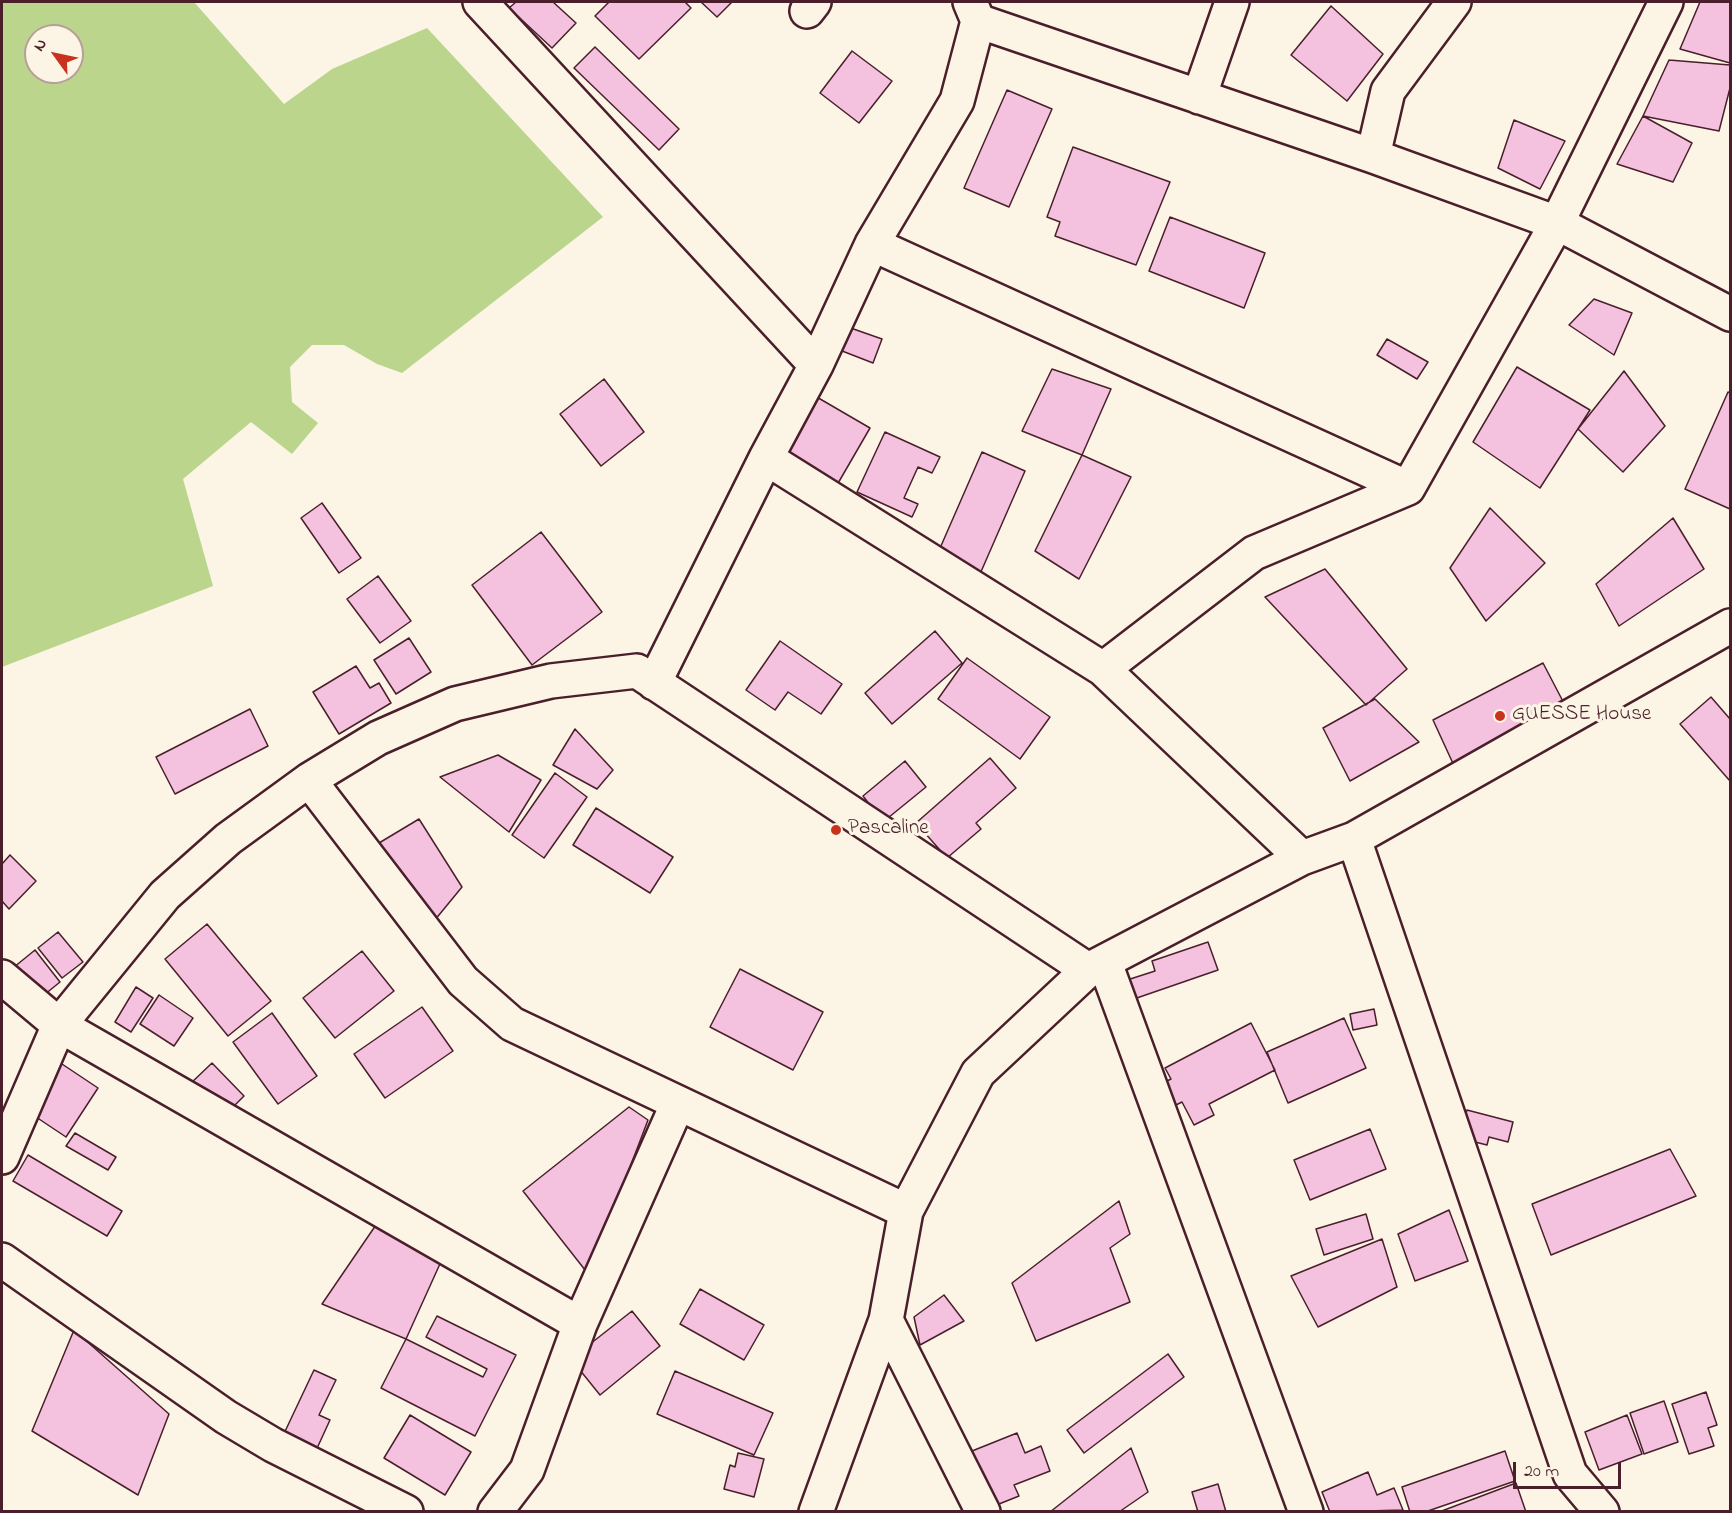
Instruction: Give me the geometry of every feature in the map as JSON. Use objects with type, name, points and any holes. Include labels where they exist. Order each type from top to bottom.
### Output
[{"type":"street","points":[[480,2],[816,365]]},
{"type":"street","points":[[1198,97],[1232,2]]},
{"type":"street","points":[[1373,156],[1388,91],[1454,2]]},
{"type":"street","points":[[1103,669],[1254,553],[1408,488],[1557,223],[1666,2]]},
{"type":"street","points":[[654,683],[766,458],[816,365],[872,244],[957,101],[974,11],[1198,97],[1373,156],[1557,223],[1731,314]]},
{"type":"street","points":[[872,244],[1408,488]]},
{"type":"street","points":[[766,458],[1103,669],[1302,858]]},
{"type":"street","points":[[816,1512],[886,1320],[906,1211],[978,1073],[1096,966],[1302,858],[1354,839],[1731,626]]},
{"type":"street","points":[[2,1157],[59,1025],[165,895],[228,839],[309,780],[378,738],[454,704],[551,681],[637,672],[1096,966],[1306,1511]]},
{"type":"street","points":[[309,780],[449,963],[464,981],[512,1024],[906,1211]]},
{"type":"street","points":[[1354,839],[1570,1474],[1602,1512]]},
{"type":"street","points":[[2,977],[59,1025],[580,1324]]},
{"type":"street","points":[[495,1512],[527,1470],[580,1324],[678,1103]]},
{"type":"street","points":[[2,1260],[226,1417],[273,1445],[406,1512]]},
{"type":"street","points":[[886,1320],[983,1512]]},
{"type":"green space","points":[[2,2],[194,2],[284,104],[332,69],[427,28],[603,217],[402,373],[377,364],[344,345],[312,345],[290,367],[292,402],[318,423],[292,454],[251,422],[183,479],[213,586],[2,667]]},
{"type":"building","points":[[516,2],[553,2],[576,23],[552,48],[509,8]]},
{"type":"building","points":[[609,2],[685,2],[691,8],[639,59],[595,16]]},
{"type":"building","points":[[701,2],[732,2],[717,17]]},
{"type":"building","points":[[1700,2],[1730,2],[1730,63],[1680,49]]},
{"type":"building","points":[[1331,6],[1383,54],[1347,101],[1291,55]]},
{"type":"building","points":[[595,47],[679,129],[659,150],[574,68]]},
{"type":"building","points":[[852,51],[892,81],[859,123],[820,93]]},
{"type":"building","points":[[1669,60],[1730,65],[1730,88],[1719,131],[1643,116]]},
{"type":"building","points":[[1007,90],[1052,109],[1009,207],[964,188]]},
{"type":"building","points":[[1643,116],[1692,143],[1673,182],[1617,164]]},
{"type":"building","points":[[1514,120],[1565,141],[1540,189],[1498,168]]},
{"type":"building","points":[[1073,147],[1170,182],[1136,265],[1055,236],[1060,222],[1047,217]]},
{"type":"building","points":[[1170,217],[1265,253],[1244,308],[1149,271]]},
{"type":"building","points":[[1594,299],[1632,313],[1614,355],[1569,325]]},
{"type":"building","points":[[845,326],[882,339],[873,363],[837,349]]},
{"type":"building","points":[[1387,339],[1428,362],[1417,379],[1377,355]]},
{"type":"building","points":[[1517,367],[1590,410],[1540,488],[1473,442]]},
{"type":"building","points":[[1052,369],[1111,389],[1082,455],[1022,431]]},
{"type":"building","points":[[1624,371],[1665,426],[1623,472],[1578,429]]},
{"type":"building","points":[[604,379],[644,432],[601,466],[560,414]]},
{"type":"building","points":[[1728,392],[1730,393],[1730,509],[1685,489]]},
{"type":"building","points":[[815,396],[870,428],[837,485],[777,459]]},
{"type":"building","points":[[885,432],[940,457],[932,473],[918,467],[904,498],[918,504],[912,517],[857,492]]},
{"type":"building","points":[[982,452],[1025,471],[980,574],[937,555]]},
{"type":"building","points":[[1082,455],[1131,477],[1079,579],[1035,551]]},
{"type":"building","points":[[322,503],[361,558],[339,573],[301,518]]},
{"type":"building","points":[[1490,508],[1545,563],[1486,621],[1450,568]]},
{"type":"building","points":[[1673,518],[1704,569],[1619,626],[1596,584]]},
{"type":"building","points":[[541,532],[602,612],[532,665],[472,585]]},
{"type":"building","points":[[1325,569],[1407,669],[1366,705],[1265,597]]},
{"type":"building","points":[[378,576],[411,621],[380,643],[347,599]]},
{"type":"building","points":[[935,631],[962,663],[892,724],[865,693]]},
{"type":"building","points":[[409,638],[431,672],[396,694],[374,660]]},
{"type":"building","points":[[780,641],[842,684],[821,714],[788,692],[775,710],[746,690]]},
{"type":"building","points":[[967,658],[1050,717],[1020,759],[938,699]]},
{"type":"building","name":"GUESSE House","points":[[1543,663],[1568,711],[1456,770],[1433,720]]},
{"type":"building","points":[[356,666],[370,688],[379,683],[391,703],[339,734],[313,692]]},
{"type":"building","points":[[1711,697],[1730,719],[1730,781],[1680,724]]},
{"type":"building","points":[[1375,699],[1419,742],[1350,781],[1323,728]]},
{"type":"building","points":[[250,709],[268,746],[175,794],[156,757]]},
{"type":"building","points":[[575,729],[613,770],[597,789],[553,765]]},
{"type":"building","points":[[498,755],[541,780],[509,832],[440,777]]},
{"type":"building","points":[[990,758],[1016,788],[976,823],[981,829],[947,858],[916,823]]},
{"type":"building","points":[[905,761],[926,787],[883,822],[863,796]]},
{"type":"building","points":[[555,773],[587,797],[544,858],[512,835]]},
{"type":"building","points":[[596,808],[673,857],[650,893],[573,845]]},
{"type":"building","points":[[419,819],[462,887],[425,932],[374,846]]},
{"type":"building","points":[[10,855],[36,881],[9,909],[2,901],[2,864]]},
{"type":"building","points":[[207,924],[271,1001],[228,1036],[165,959]]},
{"type":"building","points":[[58,932],[83,962],[62,978],[38,948]]},
{"type":"building","points":[[1208,942],[1218,970],[1131,1000],[1124,981],[1155,971],[1152,961]]},
{"type":"building","points":[[35,950],[60,982],[33,1004],[8,972]]},
{"type":"building","points":[[362,951],[394,991],[335,1038],[303,998]]},
{"type":"building","points":[[740,969],[823,1012],[793,1070],[710,1027]]},
{"type":"building","points":[[136,987],[153,998],[131,1032],[115,1022]]},
{"type":"building","points":[[159,995],[193,1018],[174,1046],[140,1024]]},
{"type":"building","points":[[422,1007],[453,1051],[385,1098],[354,1054]]},
{"type":"building","points":[[1374,1009],[1377,1025],[1353,1030],[1350,1014]]},
{"type":"building","points":[[272,1013],[317,1076],[278,1104],[233,1042]]},
{"type":"building","points":[[1344,1018],[1366,1068],[1288,1103],[1267,1052]]},
{"type":"building","points":[[1251,1023],[1275,1070],[1209,1104],[1214,1115],[1194,1125],[1182,1102],[1172,1107],[1161,1084],[1171,1079],[1165,1068]]},
{"type":"building","points":[[59,1062],[98,1088],[66,1137],[27,1111]]},
{"type":"building","points":[[212,1063],[244,1096],[222,1118],[190,1084]]},
{"type":"building","points":[[629,1107],[648,1120],[589,1275],[523,1191]]},
{"type":"building","points":[[1467,1110],[1513,1122],[1508,1142],[1489,1137],[1487,1145],[1459,1138]]},
{"type":"building","points":[[1370,1129],[1386,1169],[1310,1200],[1294,1160]]},
{"type":"building","points":[[75,1133],[116,1157],[108,1170],[66,1146]]},
{"type":"building","points":[[1670,1149],[1696,1196],[1551,1255],[1532,1204]]},
{"type":"building","points":[[28,1155],[122,1211],[107,1236],[13,1181]]},
{"type":"building","points":[[1119,1201],[1130,1234],[1110,1248],[1130,1302],[1036,1341],[1012,1283]]},
{"type":"building","points":[[1449,1210],[1468,1261],[1415,1281],[1398,1234]]},
{"type":"building","points":[[1366,1214],[1373,1239],[1324,1255],[1316,1229]]},
{"type":"building","points":[[380,1219],[444,1255],[406,1339],[322,1304]]},
{"type":"building","points":[[1382,1239],[1397,1287],[1318,1327],[1291,1276]]},
{"type":"building","points":[[700,1289],[764,1325],[744,1360],[680,1324]]},
{"type":"building","points":[[944,1295],[964,1321],[920,1345],[914,1317]]},
{"type":"building","points":[[632,1311],[660,1346],[600,1395],[571,1359]]},
{"type":"building","points":[[437,1316],[516,1355],[475,1436],[381,1388],[406,1339],[483,1377],[487,1369],[426,1337]]},
{"type":"building","points":[[74,1330],[169,1414],[138,1495],[32,1431]]},
{"type":"building","points":[[1168,1354],[1184,1377],[1084,1453],[1067,1430]]},
{"type":"building","points":[[314,1370],[336,1380],[319,1415],[330,1420],[313,1457],[280,1442]]},
{"type":"building","points":[[675,1371],[773,1413],[754,1455],[657,1414]]},
{"type":"building","points":[[1706,1392],[1717,1425],[1708,1428],[1714,1446],[1689,1454],[1672,1404]]},
{"type":"building","points":[[1664,1401],[1678,1442],[1644,1454],[1630,1413]]},
{"type":"building","points":[[410,1415],[471,1452],[445,1495],[384,1458]]},
{"type":"building","points":[[1627,1415],[1642,1454],[1599,1470],[1585,1432]]},
{"type":"building","points":[[1017,1433],[1025,1453],[1041,1446],[1050,1471],[1014,1485],[1019,1496],[994,1506],[972,1451]]},
{"type":"building","points":[[1131,1448],[1148,1492],[1119,1512],[1050,1512]]},
{"type":"building","points":[[1505,1451],[1515,1481],[1425,1512],[1410,1512],[1402,1487]]},
{"type":"building","points":[[738,1453],[764,1459],[754,1497],[724,1489],[730,1465],[735,1467]]},
{"type":"building","points":[[1368,1472],[1377,1495],[1394,1488],[1403,1510],[1330,1512],[1322,1492]]},
{"type":"building","points":[[1516,1483],[1526,1512],[1439,1512]]},
{"type":"building","points":[[1218,1484],[1226,1512],[1198,1512],[1192,1492]]},
{"type":"place","name":"GUESSE House","points":[[1500,716]]},
{"type":"place","name":"Pascaline","points":[[836,830]]}]
